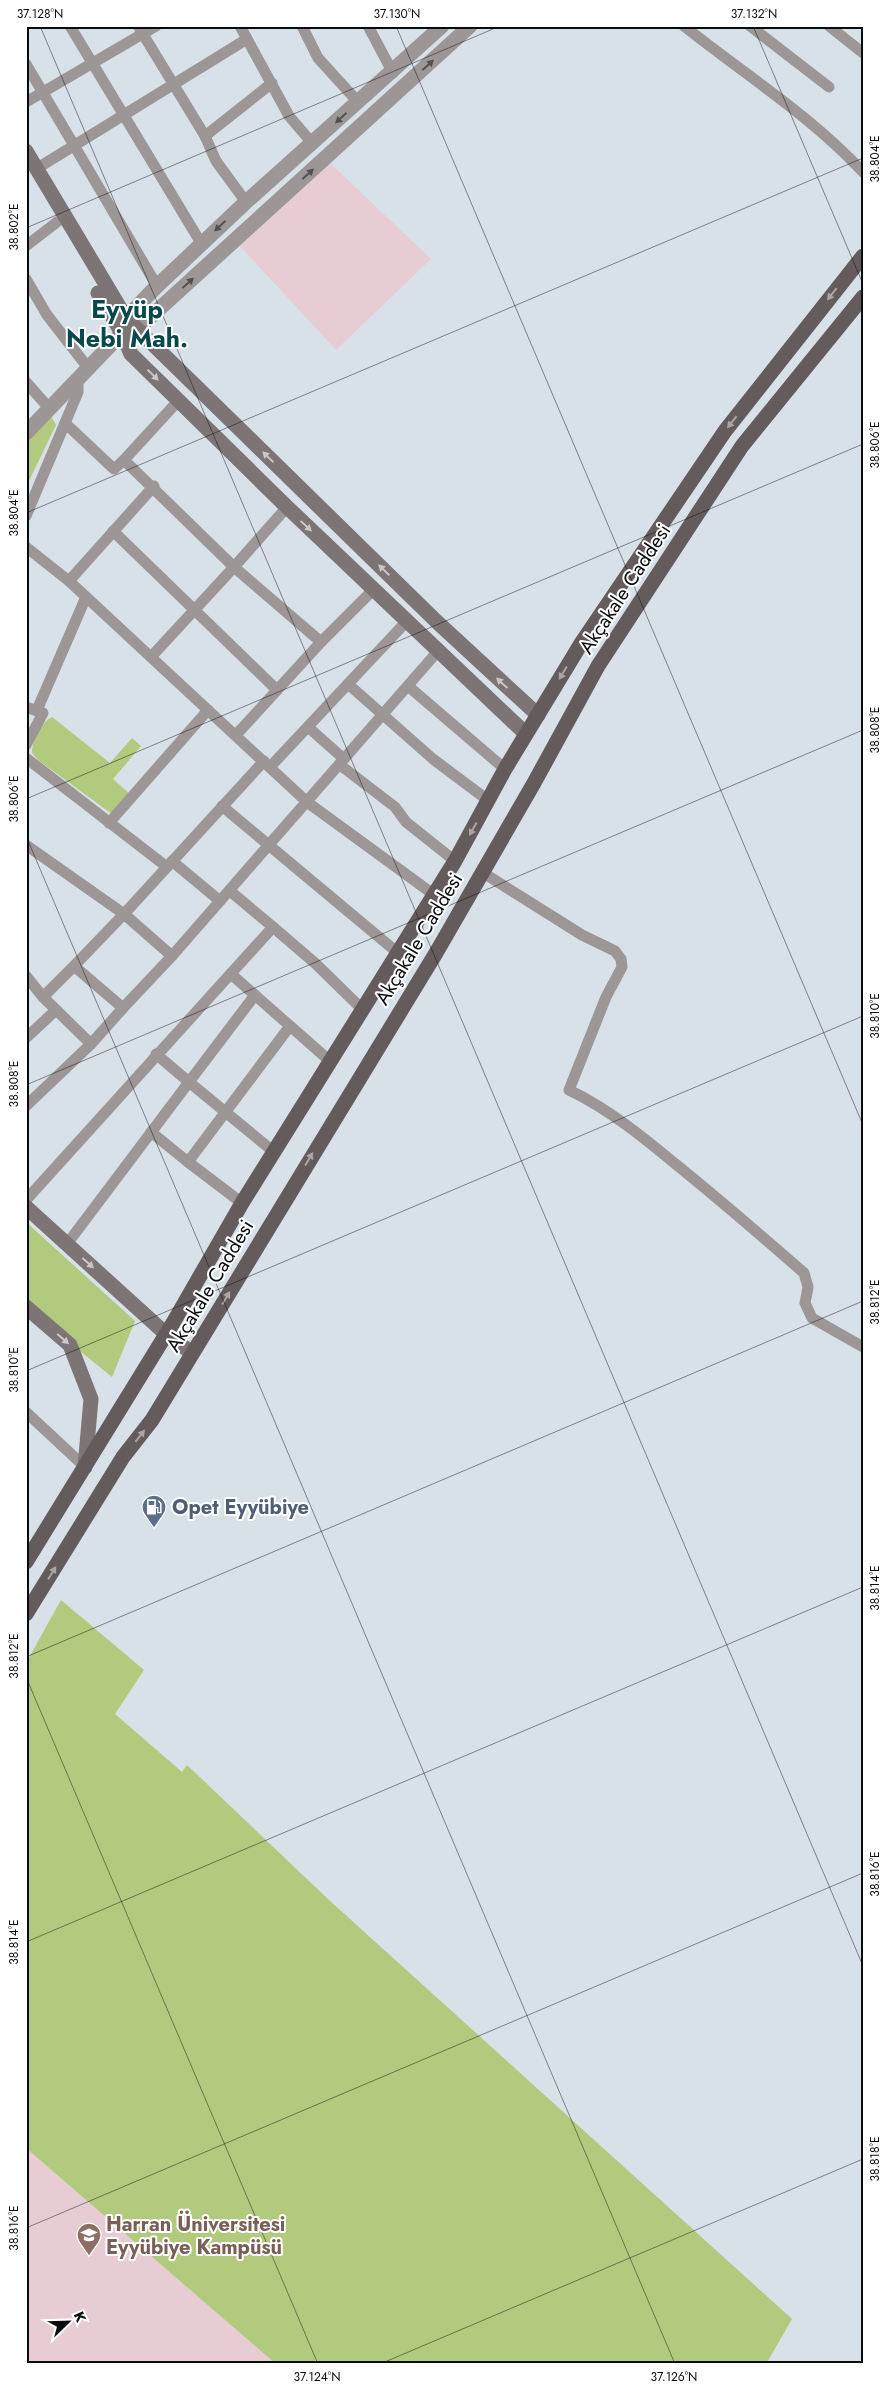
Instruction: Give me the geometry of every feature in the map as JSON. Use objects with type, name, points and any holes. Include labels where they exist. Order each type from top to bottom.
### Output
[{"type":"main road","points":[[26,151],[31,170],[57,222],[129,332],[538,715]]},
{"type":"main road","points":[[31,170],[126,318]]},
{"type":"main road","name":"Akçakale Caddesi","points":[[27,1559],[166,1334],[242,1203],[455,861],[505,769],[582,642],[725,431],[863,256]]},
{"type":"main road","name":"Akçakale Caddesi","points":[[26,1614],[123,1457],[152,1420],[436,952],[598,666],[742,446],[863,297]]},
{"type":"main road","points":[[129,332],[131,354],[287,507],[526,734]]},
{"type":"main road","points":[[26,1206],[166,1334],[192,1353]]},
{"type":"main road","points":[[26,1307],[70,1344],[91,1399],[85,1467]]},
{"type":"street","points":[[70,26],[91,64],[202,243]]},
{"type":"street","points":[[26,102],[91,64],[140,30],[156,26]]},
{"type":"street","points":[[240,26],[289,116],[313,144]]},
{"type":"street","points":[[302,26],[318,58],[358,102]]},
{"type":"street","points":[[368,26],[393,72]]},
{"type":"street","points":[[129,332],[126,318],[156,286],[246,202],[313,144],[442,26]]},
{"type":"street","points":[[26,433],[49,408],[129,332],[470,26]]},
{"type":"street","points":[[684,26],[777,95],[838,144],[863,172]]},
{"type":"street","points":[[750,26],[829,87]]},
{"type":"street","points":[[829,26],[863,53]]},
{"type":"street","points":[[140,30],[204,136],[216,161],[246,202]]},
{"type":"street","points":[[31,170],[123,116],[247,39]]},
{"type":"street","points":[[26,64],[156,286]]},
{"type":"street","points":[[204,136],[272,83]]},
{"type":"street","points":[[26,246],[57,222]]},
{"type":"street","points":[[26,279],[47,315],[89,369]]},
{"type":"street","points":[[26,516],[78,392],[78,380]]},
{"type":"street","points":[[26,382],[49,408]]},
{"type":"street","points":[[65,423],[114,469],[179,400]]},
{"type":"street","points":[[124,460],[154,486],[234,567],[321,642]]},
{"type":"street","points":[[68,580],[154,486]]},
{"type":"street","points":[[151,657],[287,507]]},
{"type":"street","points":[[113,532],[277,690]]},
{"type":"street","points":[[28,551],[68,580],[307,802],[433,894]]},
{"type":"street","points":[[236,735],[321,642],[374,589]]},
{"type":"street","points":[[26,745],[43,713],[32,709],[86,597]]},
{"type":"street","points":[[43,997],[124,914],[222,806],[308,727],[407,621]]},
{"type":"street","points":[[26,1106],[91,1044],[172,956],[438,651]]},
{"type":"street","points":[[348,684],[433,759],[489,801]]},
{"type":"street","points":[[408,686],[505,769]]},
{"type":"street","points":[[109,823],[208,710]]},
{"type":"street","points":[[308,727],[342,762],[395,807],[406,822],[455,861]]},
{"type":"street","points":[[26,758],[109,823],[170,864],[220,901]]},
{"type":"street","points":[[222,806],[398,953]]},
{"type":"street","points":[[26,845],[124,914],[172,956]]},
{"type":"street","points":[[482,872],[582,935],[615,952],[621,959],[622,967],[606,997],[569,1090],[584,1097],[636,1132],[728,1207],[804,1273],[808,1287],[804,1303],[812,1318],[863,1346]]},
{"type":"street","points":[[230,890],[316,964],[362,1009]]},
{"type":"street","points":[[26,1200],[272,927]]},
{"type":"street","points":[[74,966],[124,1008]]},
{"type":"street","points":[[231,974],[330,1062]]},
{"type":"street","points":[[26,976],[43,997],[91,1044]]},
{"type":"street","points":[[68,1244],[255,996]]},
{"type":"street","points":[[26,1038],[56,1010]]},
{"type":"street","points":[[188,1162],[290,1026]]},
{"type":"street","points":[[156,1054],[274,1152]]},
{"type":"street","points":[[151,1132],[242,1203]]},
{"type":"street","points":[[26,1412],[85,1467]]},
{"type":"shaded area","points":[[330,163],[431,259],[336,350],[240,246]]},
{"type":"shaded area","name":"Harran Üniversitesi Eyyübiye Kampüsü","points":[[26,2148],[276,2364],[26,2364]]},
{"type":"green space","points":[[51,416],[56,425],[26,487],[26,443]]},
{"type":"green space","points":[[52,717],[110,763],[132,738],[141,746],[113,779],[129,793],[112,814],[38,760],[32,753],[33,743],[38,733],[44,723]]},
{"type":"green space","points":[[26,1222],[135,1321],[112,1377],[49,1326],[26,1302]]},
{"type":"green space","points":[[61,1600],[144,1670],[115,1714],[182,1772],[187,1765],[329,1900],[792,2319],[766,2364],[276,2364],[26,2148],[26,1663]]},
{"type":"place","name":"Opet Eyyübiye","points":[[154,1528]]},
{"type":"place","name":"Harran Üniversitesi Eyyübiye Kampüsü","points":[[89,2256]]},
{"type":"district","name":"Eyyüp Nebi Mah.","points":[[127,324]]}]
